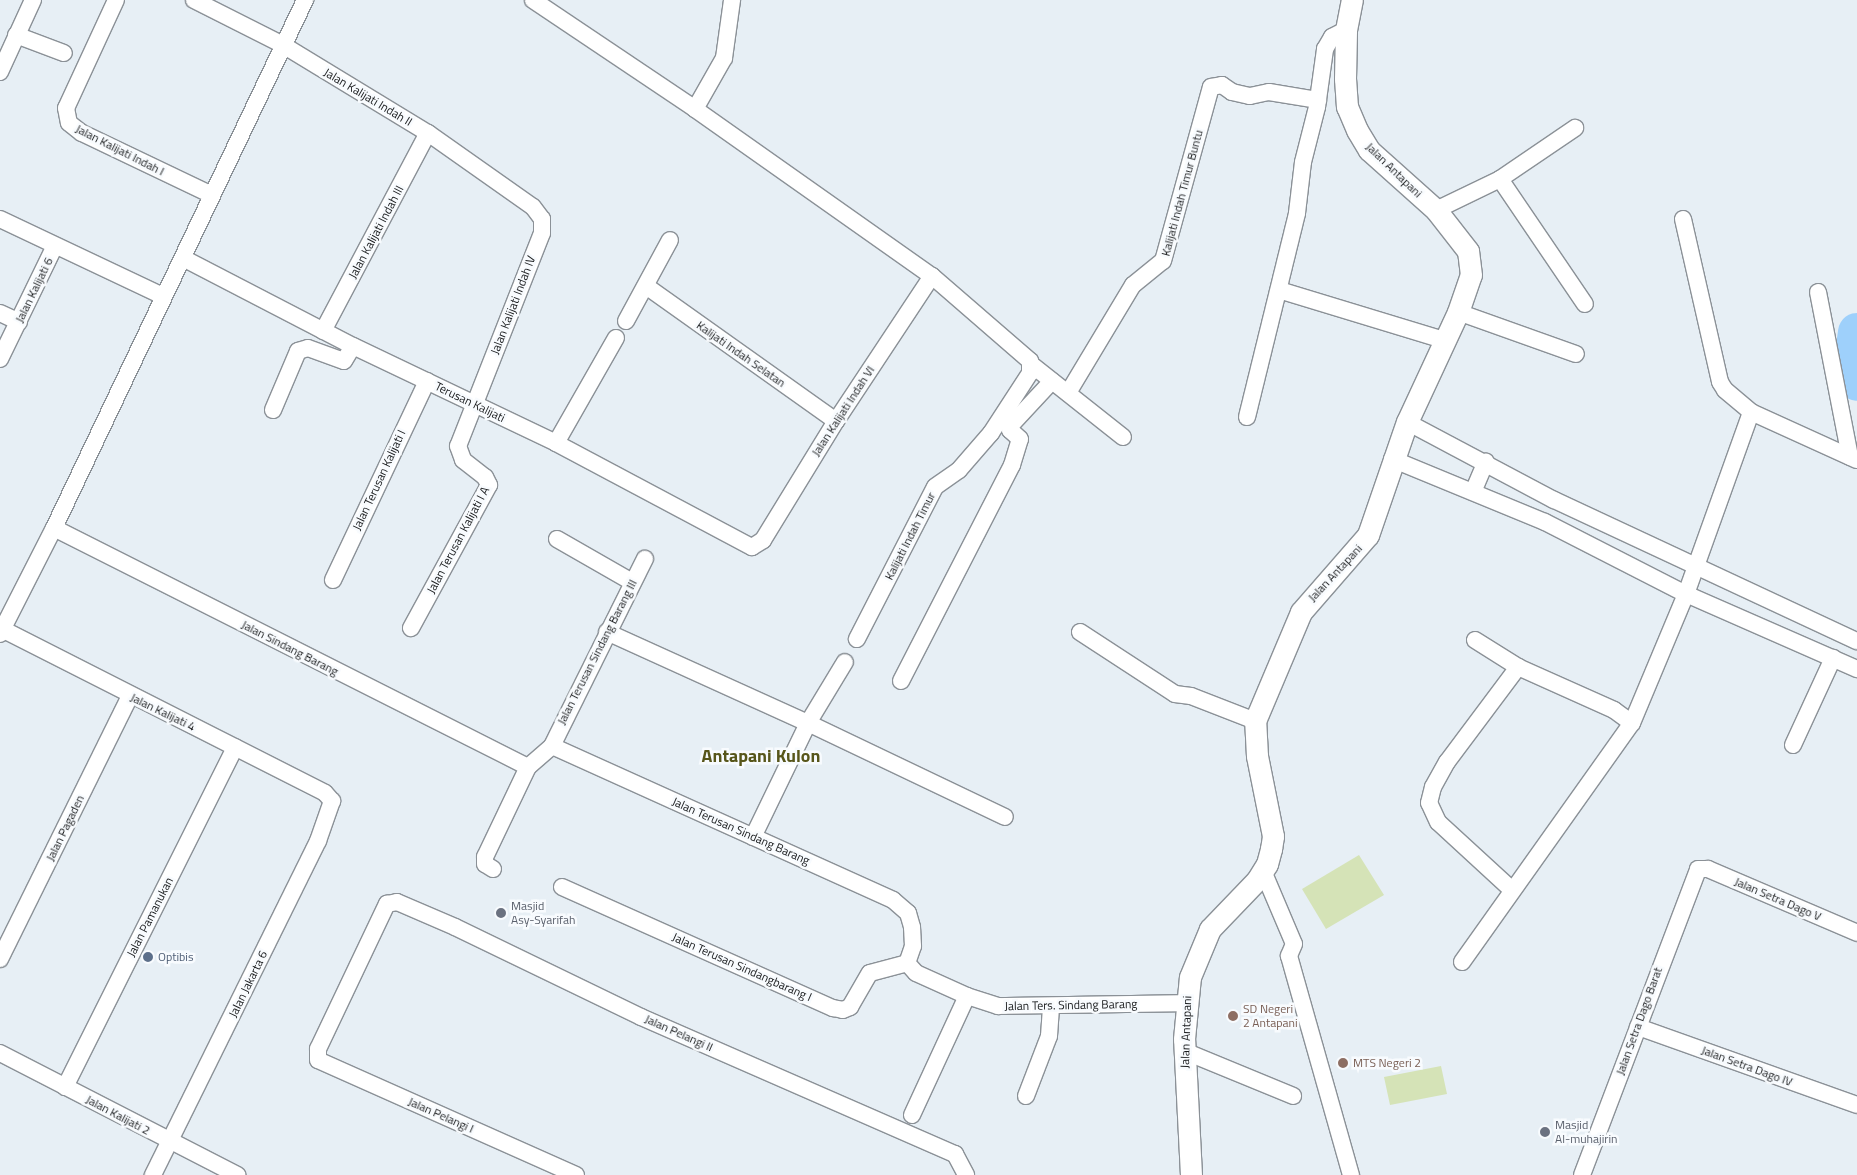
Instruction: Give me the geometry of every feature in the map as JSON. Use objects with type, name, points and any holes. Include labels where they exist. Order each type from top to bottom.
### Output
[{"type":"street","name":"Jalan Kalijati Indah I","points":[[116,0],[66,108],[68,123],[82,133],[212,195]]},
{"type":"street","name":"Jalan Kalijati Indah II","points":[[194,0],[284,45],[428,133],[534,207]]},
{"type":"street","points":[[1,631],[54,528],[163,296],[306,0]]},
{"type":"street","points":[[533,0],[695,109],[932,276],[1028,357],[1031,369],[1068,392],[1123,437]]},
{"type":"street","points":[[695,109],[724,58],[732,0]]},
{"type":"street","name":"Jalan Antapani","points":[[1191,1175],[1184,1050],[1186,1003],[1190,977],[1207,933],[1263,871],[1273,836],[1257,756],[1255,721],[1301,612],[1368,535],[1392,458],[1458,312],[1471,275],[1468,251],[1436,210],[1369,150],[1357,130],[1348,107],[1346,30],[1352,0]]},
{"type":"street","points":[[0,72],[29,1]]},
{"type":"street","points":[[1247,417],[1279,290],[1318,100],[1327,42],[1346,30]]},
{"type":"street","points":[[16,35],[64,53]]},
{"type":"street","name":"Kalijati Indah Timur Buntu","points":[[1068,392],[1133,285],[1163,261],[1211,87],[1222,86],[1232,92],[1250,96],[1269,92],[1318,100]]},
{"type":"street","points":[[1436,210],[1500,179],[1575,128]]},
{"type":"street","name":"Jalan Kalijati Indah III","points":[[323,330],[428,133]]},
{"type":"street","points":[[1500,179],[1585,304]]},
{"type":"street","name":"Jalan Kalijati Indah IV","points":[[474,404],[542,233],[542,219],[534,207]]},
{"type":"street","points":[[1683,219],[1720,382],[1750,412],[1854,459]]},
{"type":"street","points":[[0,220],[54,248],[163,296]]},
{"type":"street","points":[[626,321],[670,240]]},
{"type":"street","name":"Jalan Kalijati 6","points":[[0,359],[54,248]]},
{"type":"street","name":"Terusan Kalijati","points":[[183,258],[353,346],[556,443],[746,546],[756,546]]},
{"type":"street","name":"Jalan Kalijati Indah VI","points":[[756,546],[763,540],[836,421],[932,276]]},
{"type":"street","name":"Kalijati Indah Selatan","points":[[646,286],[836,421]]},
{"type":"street","points":[[1279,290],[1444,340]]},
{"type":"street","points":[[1818,292],[1854,459]]},
{"type":"street","points":[[1458,312],[1576,354]]},
{"type":"street","points":[[0,313],[18,322]]},
{"type":"street","points":[[556,443],[616,338]]},
{"type":"street","points":[[273,410],[298,352],[308,348],[344,361],[353,346]]},
{"type":"street","name":"Kalijati Indah Timur","points":[[857,639],[935,487],[959,470],[991,433],[1031,369]]},
{"type":"street","name":"Jalan Terusan Kalijati I","points":[[333,580],[427,381]]},
{"type":"street","points":[[901,680],[1012,465],[1020,439],[1010,430],[1012,426],[1052,381]]},
{"type":"street","name":"Jalan Terusan Kalijati I A","points":[[411,628],[489,485],[486,477],[463,460],[458,451],[474,404]]},
{"type":"street","points":[[1462,962],[1632,723],[1686,594],[1750,412]]},
{"type":"street","points":[[1407,422],[1486,462],[1554,500],[1857,641]]},
{"type":"street","points":[[1392,458],[1546,522],[1686,594],[1857,669]]},
{"type":"street","points":[[1473,492],[1486,462]]},
{"type":"street","points":[[1546,522],[1554,500]]},
{"type":"street","name":"Jalan Sindang Barang","points":[[54,528],[528,766]]},
{"type":"street","points":[[557,539],[632,582]]},
{"type":"street","name":"Jalan Terusan Sindang Barang III","points":[[552,746],[632,582],[646,560]]},
{"type":"street","name":"Jalan Kalijati 4","points":[[1,631],[325,793]]},
{"type":"street","points":[[607,632],[808,723],[1005,817]]},
{"type":"street","points":[[1080,632],[1175,694],[1191,696],[1255,721]]},
{"type":"street","points":[[1475,640],[1518,667],[1614,710],[1632,723]]},
{"type":"street","points":[[1793,745],[1833,658]]},
{"type":"street","points":[[753,837],[808,723],[845,662]]},
{"type":"street","points":[[1512,890],[1438,822],[1429,803],[1430,795],[1447,762],[1518,667]]},
{"type":"street","name":"Jalan Pagaden","points":[[0,959],[130,696]]},
{"type":"street","points":[[493,869],[485,864],[485,857],[528,766],[552,746]]},
{"type":"street","name":"Jalan Terusan Sindang Barang","points":[[552,746],[901,906],[908,913],[912,927],[913,946],[907,963]]},
{"type":"street","name":"Jalan Pamanukan","points":[[65,1087],[235,747]]},
{"type":"street","name":"Jalan Jakarta 6","points":[[152,1175],[318,842],[332,804],[325,793]]},
{"type":"street","name":"Jalan Setra Dago V","points":[[1698,869],[1708,869],[1857,933]]},
{"type":"street","name":"Jalan Setra Dago Barat","points":[[1586,1174],[1638,1027],[1698,869]]},
{"type":"street","points":[[1263,871],[1294,944],[1289,956],[1351,1175]]},
{"type":"street","name":"Jalan Terusan Sindangbarang I","points":[[562,887],[833,1008],[843,1010],[850,1007],[870,973],[907,963]]},
{"type":"street","name":"Jalan Pelangi II","points":[[318,1049],[384,907],[397,902],[641,1017],[955,1154],[966,1175]]},
{"type":"street","name":"Jalan Ters. Sindang Barang","points":[[907,963],[916,972],[967,996],[998,1006],[1186,1003]]},
{"type":"street","points":[[912,1115],[967,996]]},
{"type":"street","points":[[1026,1096],[1049,1036],[1051,1006]]},
{"type":"street","name":"Jalan Setra Dago IV","points":[[1638,1027],[1857,1105]]},
{"type":"street","name":"Jalan Pelangi I","points":[[318,1049],[316,1056],[321,1062],[576,1175]]},
{"type":"street","points":[[1184,1050],[1293,1096]]},
{"type":"street","name":"Jalan Kalijati 2","points":[[0,1053],[237,1175]]},
{"type":"green space","points":[[1359,855],[1384,895],[1326,929],[1302,889]]},
{"type":"green space","points":[[1441,1066],[1447,1094],[1390,1105],[1384,1077]]},
{"type":"waterway","points":[[1857,332],[1851,375],[1857,382]]},
{"type":"place","name":"Masjid Asy-Syarifah","points":[[501,913]]},
{"type":"place","name":"Optibis","points":[[148,957]]},
{"type":"place","name":"SD Negeri 2 Antapani","points":[[1233,1016]]},
{"type":"place","name":"MTS Negeri 2","points":[[1343,1063]]},
{"type":"place","name":"Masjid Al-muhajirin","points":[[1545,1132]]},
{"type":"district","name":"Antapani Kulon","points":[[761,756]]}]
